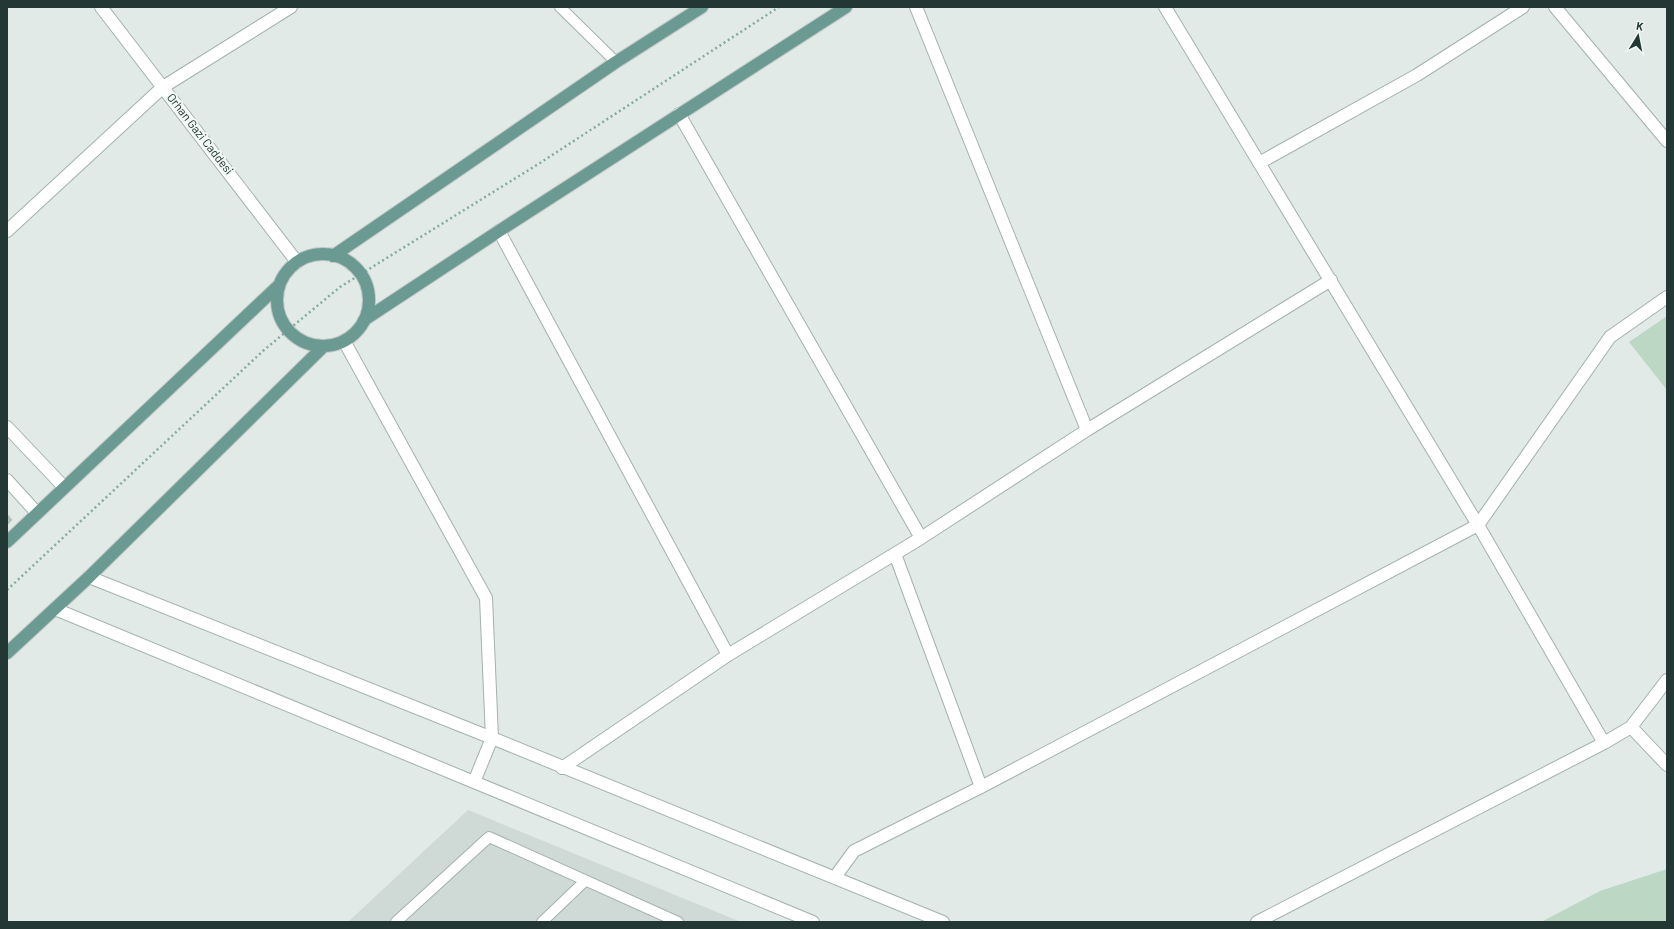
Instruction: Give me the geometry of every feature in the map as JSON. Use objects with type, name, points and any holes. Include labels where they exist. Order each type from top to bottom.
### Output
[{"type":"main road","points":[[333,256],[616,62],[702,7]]},
{"type":"main road","points":[[364,320],[679,114],[846,7]]},
{"type":"main road","points":[[7,542],[278,286],[286,272],[298,262],[312,255],[333,256],[342,258],[354,267],[360,274],[368,292],[368,306],[364,320],[356,332],[344,341],[331,346],[316,346],[301,341],[287,330],[280,318],[276,302],[278,286]]},
{"type":"main road","points":[[7,652],[89,577],[324,346]]},
{"type":"street","name":"Orhan Gazi Caddesi","points":[[101,7],[298,262]]},
{"type":"street","points":[[7,231],[163,87],[291,7]]},
{"type":"street","points":[[916,7],[1087,430]]},
{"type":"street","points":[[1165,7],[1478,525],[1604,743]]},
{"type":"street","points":[[1259,163],[1417,75],[1524,7]]},
{"type":"street","points":[[1555,7],[1667,141]]},
{"type":"street","points":[[679,114],[921,538]]},
{"type":"street","points":[[499,231],[728,655]]},
{"type":"street","points":[[562,768],[728,655],[921,538],[1087,430],[1331,280]]},
{"type":"street","points":[[835,877],[854,851],[981,787],[1478,525],[1610,337],[1667,297]]},
{"type":"street","points":[[344,341],[486,598],[492,738],[474,782]]},
{"type":"street","points":[[7,426],[64,487]]},
{"type":"street","points":[[7,480],[37,513]]},
{"type":"street","points":[[895,554],[981,787]]},
{"type":"street","points":[[89,577],[492,738],[562,768],[944,922]]},
{"type":"street","points":[[55,609],[813,922]]},
{"type":"street","points":[[1257,922],[1604,743],[1630,727],[1667,680]]},
{"type":"street","points":[[1630,727],[1667,765]]},
{"type":"lane","points":[[560,7],[616,62]]},
{"type":"lane","points":[[396,922],[489,837],[678,922]]},
{"type":"lane","points":[[542,922],[585,881]]},
{"type":"path","points":[[7,590],[235,376],[287,330],[340,287],[540,163],[780,7]]},
{"type":"shaded area","points":[[468,810],[741,922],[348,922]]},
{"type":"green space","points":[[1667,316],[1667,390],[1629,342]]},
{"type":"green space","points":[[1667,869],[1667,922],[1541,922],[1600,891]]},
{"type":"building","points":[[7,514],[12,520],[7,525]]}]
